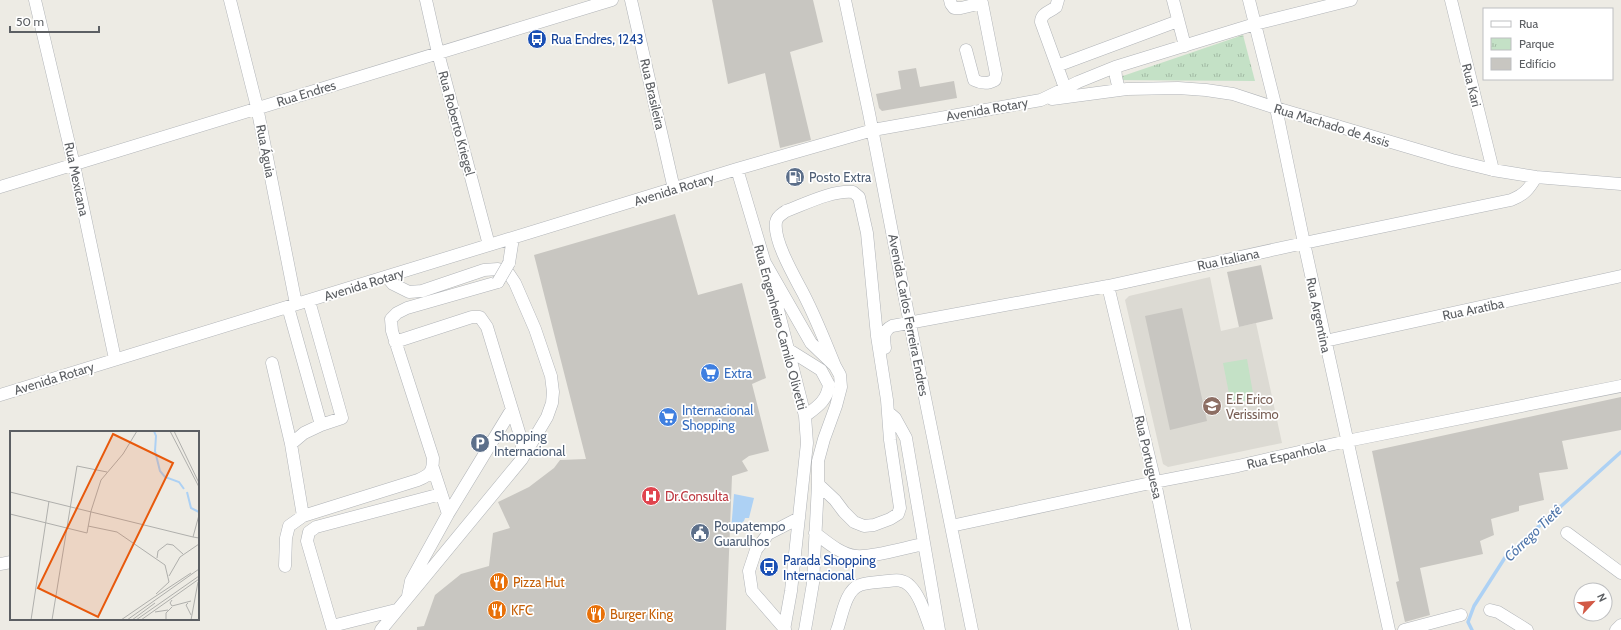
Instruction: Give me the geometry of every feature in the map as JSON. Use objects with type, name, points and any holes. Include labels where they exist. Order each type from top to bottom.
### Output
[{"type":"street","name":"Rua Mexicana","points":[[35,0],[74,165],[115,359]]},
{"type":"street","name":"Rua Águia","points":[[230,0],[257,107],[292,306],[321,425]]},
{"type":"street","name":"Rua Roberto Kriegel","points":[[426,0],[438,53],[489,245]]},
{"type":"street","name":"Rua Endres","points":[[0,187],[257,107],[612,0]]},
{"type":"street","name":"Rua Brasileira","points":[[631,0],[674,189]]},
{"type":"street","name":"Avenida Carlos Ferreira Endres","points":[[844,0],[872,130],[972,630]]},
{"type":"street","points":[[950,0],[954,8],[961,8],[987,2],[996,74],[995,80],[981,84],[974,80],[966,50]]},
{"type":"street","points":[[1058,0],[1056,7],[1044,15],[1041,18],[1041,22],[1065,88]]},
{"type":"street","points":[[1172,0],[1185,46]]},
{"type":"street","name":"Rua Argentina","points":[[1249,0],[1276,108],[1325,341],[1389,630]]},
{"type":"street","name":"Avenida Rotary","points":[[0,395],[737,169],[872,130],[1041,100],[1115,67],[1255,24],[1351,0]]},
{"type":"street","name":"Rua Kari","points":[[1452,0],[1494,170]]},
{"type":"street","points":[[1057,66],[1178,21]]},
{"type":"street","points":[[1115,67],[1119,90]]},
{"type":"street","name":"Rua Machado de Assis","points":[[1041,100],[1119,90],[1178,88],[1234,94],[1276,108],[1452,160],[1494,170],[1536,177],[1621,184]]},
{"type":"street","name":"Rua Engenheiro Camilo Olivetti","points":[[737,169],[789,350],[805,416],[807,444],[784,630]]},
{"type":"street","name":"Rua Italiana","points":[[885,388],[887,370],[884,337],[885,331],[892,326],[1108,286],[1511,200],[1521,196],[1530,188],[1536,177]]},
{"type":"street","points":[[805,630],[813,583],[818,461],[841,387],[840,375],[803,293],[791,271],[777,235],[776,222],[778,217],[786,211],[846,191],[852,192],[859,197],[868,233],[877,336],[885,388],[892,454],[900,500],[898,514],[890,519],[874,525],[864,526],[854,522],[835,500],[818,484]]},
{"type":"street","points":[[448,514],[433,468],[433,458],[395,342],[391,319],[397,313],[407,308],[498,282],[509,263],[513,238]]},
{"type":"street","points":[[764,261],[811,343],[835,366]]},
{"type":"street","points":[[381,630],[522,459],[547,417],[552,403],[553,392],[551,376],[535,329],[515,282],[509,274],[498,269],[484,270],[422,291],[409,292],[393,284],[387,277]]},
{"type":"street","name":"Rua Aratiba","points":[[1325,341],[1621,276]]},
{"type":"street","name":"Rua Portuguesa","points":[[1108,286],[1155,482],[1185,630]]},
{"type":"street","points":[[291,444],[304,433],[342,418],[309,301]]},
{"type":"street","points":[[395,342],[472,317],[480,317],[487,327],[522,442],[522,459]]},
{"type":"street","points":[[789,350],[821,370],[829,385],[825,398],[821,404],[805,416]]},
{"type":"street","points":[[272,363],[291,444],[303,516]]},
{"type":"street","name":"Rua Espanhola","points":[[951,526],[1155,482],[1238,466],[1347,441],[1621,386]]},
{"type":"street","points":[[406,600],[411,581],[448,514],[512,409]]},
{"type":"street","points":[[888,412],[895,418],[906,438],[939,630]]},
{"type":"street","points":[[285,566],[286,538],[289,526],[303,516],[418,480],[428,476],[433,468]]},
{"type":"street","points":[[396,610],[332,628],[307,541],[309,532],[316,527],[441,494]]},
{"type":"street","points":[[784,630],[752,591],[749,571],[756,550],[768,534],[799,518]]},
{"type":"street","points":[[815,533],[835,547],[855,556],[866,556],[924,544]]},
{"type":"street","points":[[1568,533],[1621,573]]},
{"type":"street","points":[[0,564],[10,562]]},
{"type":"street","points":[[837,630],[850,594],[854,588],[862,584],[899,580],[906,582],[914,590],[923,608],[931,630]]},
{"type":"street","points":[[1490,610],[1498,612],[1527,630]]},
{"type":"street","points":[[1404,630],[1461,615]]},
{"type":"street","points":[[1616,630],[1621,625]]},
{"type":"shaded area","name":"E.E Erico Verissimo","points":[[1210,277],[1221,331],[1256,323],[1282,443],[1168,467],[1163,464],[1125,300],[1129,296]]},
{"type":"green space","points":[[1243,35],[1255,81],[1111,80]]},
{"type":"green space","points":[[1247,359],[1254,399],[1231,404],[1223,363]]},
{"type":"water","points":[[734,494],[754,498],[749,518],[745,518],[744,521],[731,531]]},
{"type":"building","points":[[712,0],[813,0],[823,42],[790,52],[811,140],[780,148],[765,73],[728,84]]},
{"type":"building","points":[[916,68],[920,87],[954,81],[957,98],[882,111],[879,108],[876,94],[901,89],[898,71]]},
{"type":"building","name":"Internacional Shopping","points":[[675,214],[698,295],[742,283],[766,378],[752,384],[769,451],[749,456],[742,461],[748,471],[732,476],[726,630],[417,630],[417,627],[424,626],[435,595],[461,574],[489,566],[493,533],[510,528],[498,502],[529,487],[554,468],[560,460],[586,459],[534,255]]},
{"type":"building","points":[[1261,265],[1273,319],[1239,327],[1227,272]]},
{"type":"building","points":[[1182,308],[1207,421],[1170,430],[1145,316]]},
{"type":"building","points":[[1621,397],[1621,430],[1562,441],[1568,469],[1539,473],[1544,500],[1519,506],[1519,511],[1491,519],[1494,535],[1480,541],[1483,554],[1420,568],[1430,615],[1405,622],[1396,582],[1399,581],[1372,451]]},
{"type":"waterway","name":"Córrego Tietê","points":[[1472,630],[1468,622],[1474,606],[1506,556],[1621,452]]},
{"type":"place","name":"Rua Endres, 1243","points":[[537,39]]},
{"type":"place","name":"Posto Extra","points":[[795,177]]},
{"type":"place","name":"Extra","points":[[710,373]]},
{"type":"place","name":"E.E Erico Verissimo","points":[[1212,406]]},
{"type":"place","name":"Internacional Shopping","points":[[668,417]]},
{"type":"place","name":"Shopping Internacional","points":[[480,443]]},
{"type":"place","name":"Dr.Consulta","points":[[651,496]]},
{"type":"place","name":"Poupatempo Guarulhos","points":[[700,533]]},
{"type":"place","name":"Parada Shopping Internacional","points":[[769,567]]},
{"type":"place","name":"Pizza Hut","points":[[499,582]]},
{"type":"place","name":"KFC","points":[[497,610]]},
{"type":"place","name":"Burger King","points":[[596,614]]}]
